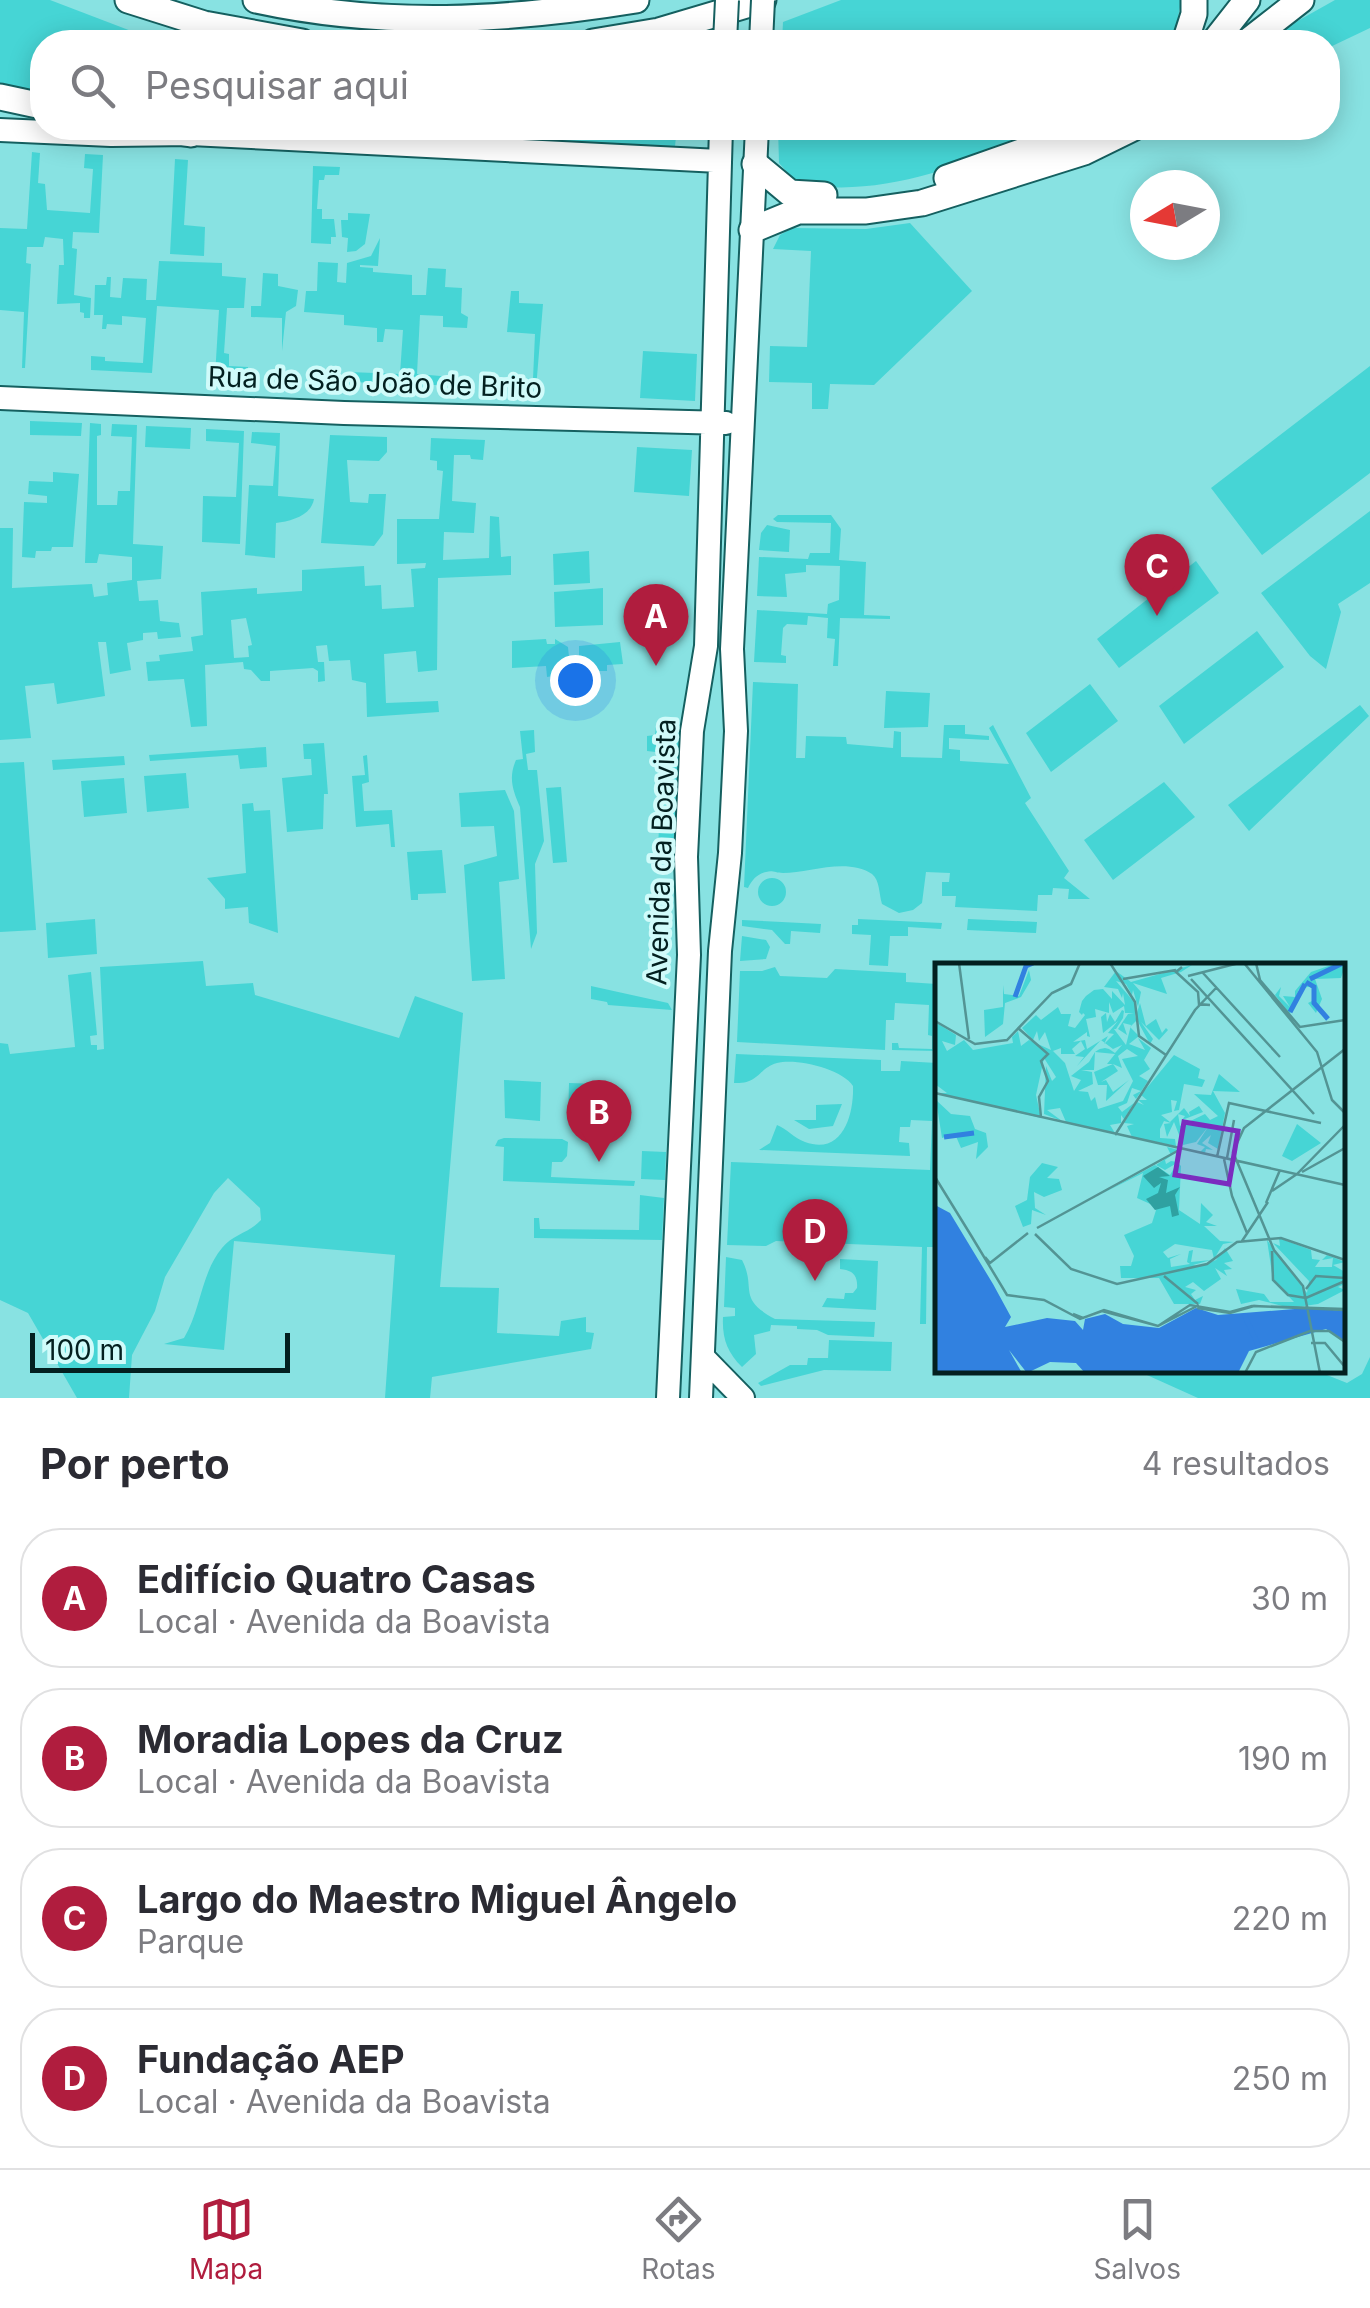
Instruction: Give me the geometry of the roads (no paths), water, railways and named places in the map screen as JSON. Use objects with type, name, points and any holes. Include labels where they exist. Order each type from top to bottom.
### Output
[{"type":"highway","points":[[128,0],[237,30]]},
{"type":"highway","points":[[256,0],[354,15],[501,18],[636,0]]},
{"type":"highway","points":[[663,30],[763,0]]},
{"type":"highway","points":[[1189,30],[1194,0]]},
{"type":"highway","points":[[1223,30],[1246,0]]},
{"type":"highway","points":[[1243,30],[1266,0]]},
{"type":"highway","points":[[1262,30],[1301,0]]},
{"type":"highway","points":[[0,98],[30,104]]},
{"type":"highway","points":[[755,164],[775,183],[796,195],[888,193],[935,182],[1054,140]]},
{"type":"highway","points":[[752,230],[798,211],[866,211],[922,203],[1084,152],[1108,140]]},
{"type":"main road","points":[[726,30],[727,0]]},
{"type":"main road","points":[[762,30],[763,0]]},
{"type":"main road","points":[[0,130],[30,131]]},
{"type":"main road","points":[[309,140],[720,161]]},
{"type":"main road","name":"Avenida da Boavista","points":[[671,1395],[690,955],[686,839],[692,731],[706,646],[721,140]]},
{"type":"main road","points":[[701,1398],[720,951],[736,731],[732,649],[756,140]]},
{"type":"main road","name":"Rua de São João de Brito","points":[[0,398],[711,425],[737,419],[742,410]]},
{"type":"main road","points":[[670,1354],[703,1357],[742,1398]]},
{"type":"place","name":"Largo do Maestro Miguel Ângelo","points":[[1157,616]]},
{"type":"place","name":"Edifício Quatro Casas","points":[[656,666]]},
{"type":"place","name":"Moradia Lopes da Cruz","points":[[599,1162]]},
{"type":"place","name":"Fundação AEP","points":[[815,1281]]}]
